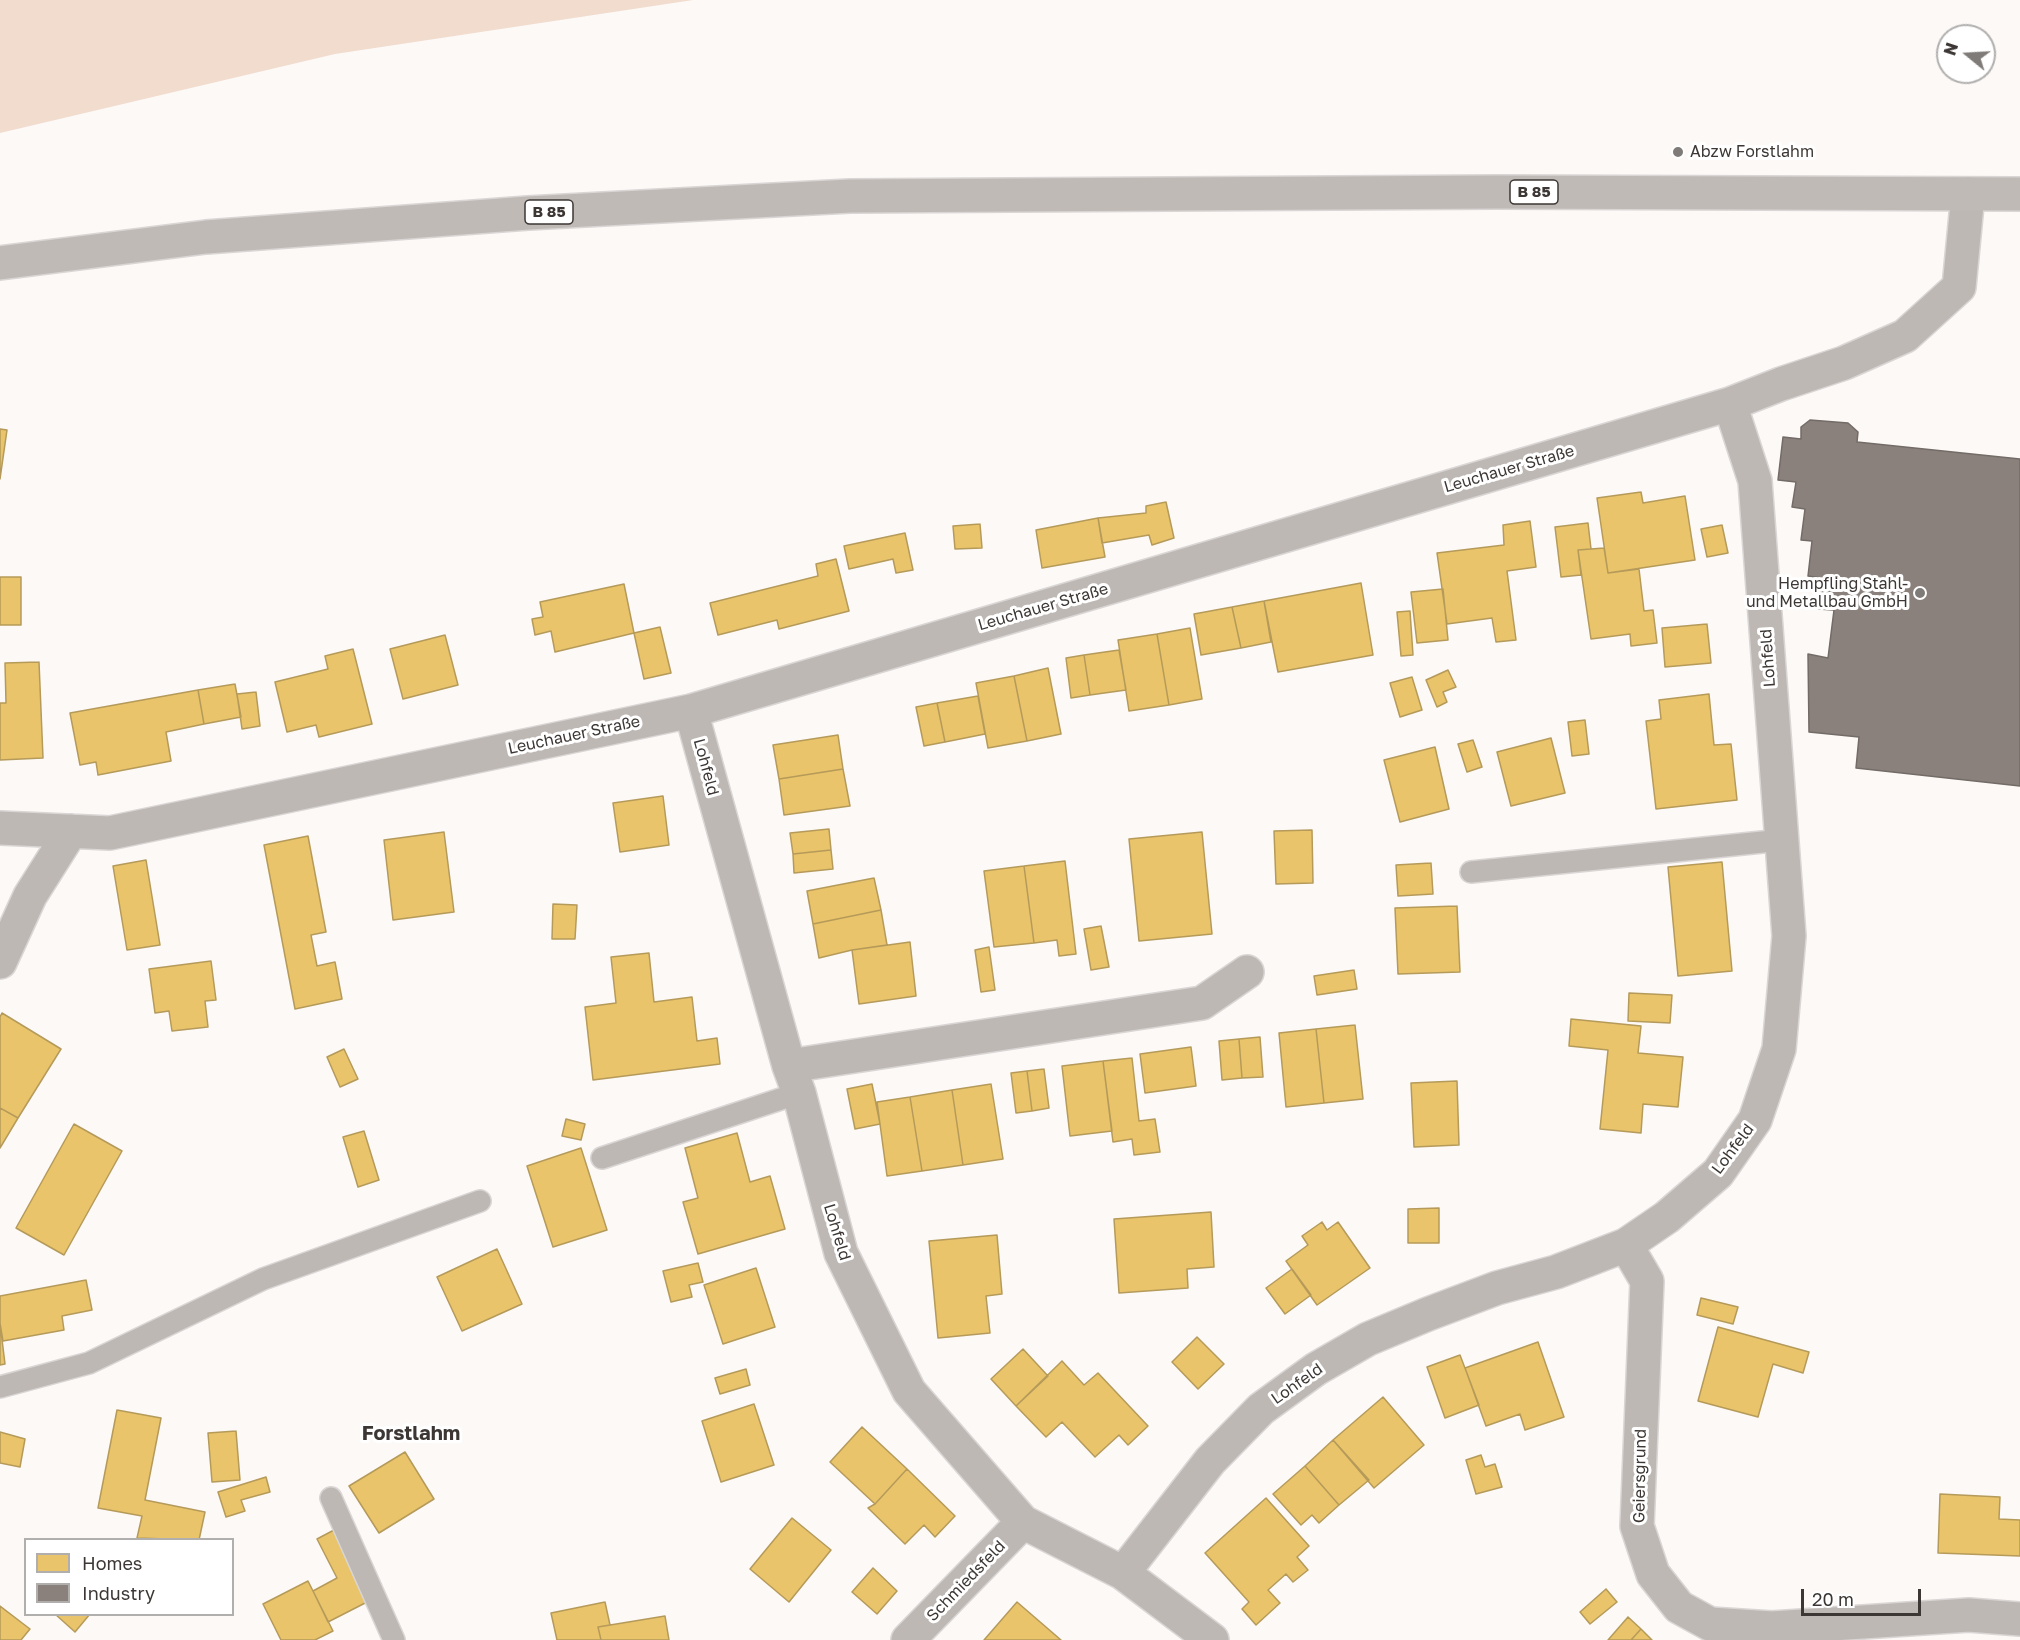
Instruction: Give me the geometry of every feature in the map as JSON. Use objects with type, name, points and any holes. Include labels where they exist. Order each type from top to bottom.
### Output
[{"type":"main road","name":"B 85","points":[[0,263],[206,237],[528,213],[850,196],[1486,192],[2020,194]]},
{"type":"street","name":"Leuchauer Straße","points":[[0,828],[110,833],[691,711],[1730,404],[1844,363],[1905,336],[1959,287],[1968,194]]},
{"type":"street","name":"Lohfeld","points":[[1123,1573],[1210,1461],[1262,1409],[1316,1369],[1368,1339],[1428,1314],[1497,1288],[1556,1272],[1626,1245],[1667,1217],[1718,1173],[1755,1120],[1779,1049],[1789,936],[1755,481],[1730,404]]},
{"type":"street","name":"Lohfeld","points":[[691,711],[841,1253],[909,1391],[1023,1522],[1123,1573],[1212,1640]]},
{"type":"street","points":[[0,962],[30,896],[71,831]]},
{"type":"street","points":[[794,1079],[1202,1003],[1248,972]]},
{"type":"street","name":"Geiersgrund","points":[[1626,1245],[1647,1281],[1637,1526],[1653,1574],[1679,1607],[1710,1624],[1772,1628],[1969,1615],[2020,1619]]},
{"type":"street","name":"Schmiedsfeld","points":[[908,1640],[1023,1522]]},
{"type":"lane","points":[[1471,872],[1782,840]]},
{"type":"lane","points":[[602,1158],[794,1079]]},
{"type":"lane","points":[[0,1387],[89,1363],[263,1279],[480,1202]]},
{"type":"lane","points":[[331,1498],[394,1640]]},
{"type":"shaded area","points":[[0,0],[693,0],[335,54],[0,133]]},
{"type":"building: Homes","points":[[0,429],[7,430],[0,479]]},
{"type":"building: Homes","points":[[1641,492],[1643,503],[1685,496],[1695,560],[1608,573],[1597,498]]},
{"type":"building: Homes","points":[[1166,502],[1174,538],[1152,545],[1149,535],[1102,543],[1098,518],[1146,513],[1146,506]]},
{"type":"building: Homes","points":[[1098,518],[1105,557],[1042,568],[1036,530]]},
{"type":"building: Homes","points":[[1530,521],[1536,567],[1507,571],[1516,640],[1496,642],[1492,618],[1447,624],[1437,553],[1504,545],[1503,525]]},
{"type":"building: Homes","points":[[1588,523],[1591,549],[1578,550],[1581,575],[1561,577],[1555,527]]},
{"type":"building: Homes","points":[[980,524],[982,548],[955,549],[953,526]]},
{"type":"building: Homes","points":[[1722,525],[1728,553],[1707,557],[1701,529]]},
{"type":"building: Homes","points":[[905,533],[913,570],[896,573],[893,559],[849,569],[844,546]]},
{"type":"building: Homes","points":[[1604,548],[1608,573],[1639,569],[1644,611],[1653,610],[1657,643],[1631,646],[1630,634],[1591,639],[1578,550]]},
{"type":"building: Homes","points":[[836,559],[849,611],[779,629],[777,620],[718,635],[710,603],[818,576],[816,564]]},
{"type":"building: Homes","points":[[0,577],[21,577],[21,625],[0,625]]},
{"type":"building: Homes","points":[[1361,583],[1373,655],[1278,672],[1264,601]]},
{"type":"building: Homes","points":[[624,584],[634,633],[555,652],[551,631],[535,635],[532,619],[543,617],[540,602]]},
{"type":"building: Homes","points":[[1443,589],[1448,640],[1417,643],[1411,592]]},
{"type":"building: Homes","points":[[1264,601],[1271,642],[1241,648],[1232,607]]},
{"type":"building: Homes","points":[[1232,607],[1241,648],[1201,655],[1194,614]]},
{"type":"building: Homes","points":[[1410,611],[1413,655],[1401,656],[1397,612]]},
{"type":"building: Homes","points":[[1707,624],[1711,663],[1665,667],[1662,628]]},
{"type":"building: Homes","points":[[660,627],[671,673],[644,679],[634,633]]},
{"type":"building: Homes","points":[[1190,628],[1202,699],[1169,705],[1157,634]]},
{"type":"building: Homes","points":[[1157,634],[1169,705],[1129,711],[1118,640]]},
{"type":"building: Homes","points":[[445,635],[458,685],[403,699],[390,649]]},
{"type":"building: Homes","points":[[353,649],[372,724],[319,737],[316,725],[287,732],[275,682],[328,669],[325,656]]},
{"type":"building: Homes","points":[[1119,650],[1126,690],[1090,695],[1084,655]]},
{"type":"building: Homes","points":[[1084,655],[1090,695],[1071,698],[1066,658]]},
{"type":"building: Homes","points":[[39,662],[43,758],[0,760],[0,703],[6,703],[5,663]]},
{"type":"building: Homes","points":[[1048,668],[1061,734],[1027,741],[1014,676]]},
{"type":"building: Homes","points":[[1448,670],[1456,687],[1443,692],[1447,702],[1437,707],[1426,680]]},
{"type":"building: Homes","points":[[1014,676],[1027,741],[988,748],[976,683]]},
{"type":"building: Homes","points":[[1412,677],[1422,710],[1400,717],[1390,683]]},
{"type":"building: Homes","points":[[235,684],[241,717],[204,724],[198,690]]},
{"type":"building: Homes","points":[[198,690],[204,724],[166,732],[171,761],[98,775],[96,762],[80,765],[70,713]]},
{"type":"building: Homes","points":[[256,692],[260,726],[242,729],[237,694]]},
{"type":"building: Homes","points":[[1709,694],[1714,745],[1731,744],[1737,800],[1656,809],[1646,721],[1661,719],[1659,700]]},
{"type":"building: Homes","points":[[978,696],[985,734],[945,742],[937,703]]},
{"type":"building: Homes","points":[[937,703],[945,742],[924,746],[916,707]]},
{"type":"building: Homes","points":[[1585,720],[1589,754],[1572,756],[1568,722]]},
{"type":"building: Homes","points":[[838,735],[843,769],[779,779],[773,745]]},
{"type":"building: Homes","points":[[1551,738],[1565,793],[1511,806],[1497,752]]},
{"type":"building: Homes","points":[[1473,740],[1482,767],[1467,772],[1458,744]]},
{"type":"building: Homes","points":[[1435,747],[1449,809],[1400,822],[1384,760]]},
{"type":"building: Homes","points":[[843,769],[850,806],[784,815],[779,779]]},
{"type":"building: Homes","points":[[663,796],[669,845],[620,852],[613,803]]},
{"type":"building: Homes","points":[[829,829],[831,850],[793,854],[790,833]]},
{"type":"building: Homes","points":[[1312,830],[1313,883],[1276,884],[1274,831]]},
{"type":"building: Homes","points":[[444,832],[454,912],[393,920],[384,840]]},
{"type":"building: Homes","points":[[1202,832],[1212,934],[1139,941],[1129,839]]},
{"type":"building: Homes","points":[[308,836],[326,932],[311,935],[317,966],[335,962],[342,999],[295,1009],[264,845]]},
{"type":"building: Homes","points":[[831,850],[833,869],[794,873],[793,854]]},
{"type":"building: Homes","points":[[146,860],[160,945],[127,950],[113,866]]},
{"type":"building: Homes","points":[[1065,861],[1076,954],[1059,956],[1057,940],[1034,943],[1024,866]]},
{"type":"building: Homes","points":[[1722,862],[1732,971],[1678,976],[1668,867]]},
{"type":"building: Homes","points":[[1431,863],[1433,894],[1398,896],[1396,865]]},
{"type":"building: Homes","points":[[1024,866],[1034,943],[994,947],[984,871]]},
{"type":"building: Homes","points":[[874,878],[881,910],[813,924],[807,891]]},
{"type":"building: Homes","points":[[553,904],[577,905],[575,939],[552,939]]},
{"type":"building: Homes","points":[[1457,906],[1460,972],[1398,974],[1395,908]]},
{"type":"building: Homes","points":[[881,910],[887,945],[819,958],[813,924]]},
{"type":"building: Homes","points":[[1101,926],[1109,967],[1091,970],[1084,929]]},
{"type":"building: Homes","points":[[910,942],[916,996],[859,1004],[852,950]]},
{"type":"building: Homes","points":[[989,947],[995,990],[981,992],[975,950]]},
{"type":"building: Homes","points":[[649,953],[654,1002],[692,997],[697,1041],[717,1038],[720,1064],[593,1080],[585,1007],[616,1003],[611,957]]},
{"type":"building: Homes","points":[[211,961],[216,1000],[205,1001],[208,1027],[172,1031],[169,1011],[155,1013],[149,969]]},
{"type":"building: Homes","points":[[1354,970],[1357,989],[1317,995],[1314,976]]},
{"type":"building: Homes","points":[[1629,993],[1672,995],[1670,1023],[1628,1021]]},
{"type":"building: Homes","points":[[2,1013],[61,1049],[18,1118],[0,1108],[0,1017]]},
{"type":"building: Homes","points":[[1571,1019],[1641,1026],[1638,1053],[1683,1057],[1678,1107],[1643,1104],[1641,1133],[1600,1129],[1608,1050],[1569,1046]]},
{"type":"building: Homes","points":[[1355,1025],[1363,1099],[1324,1103],[1316,1029]]},
{"type":"building: Homes","points":[[1316,1029],[1324,1103],[1286,1107],[1279,1033]]},
{"type":"building: Homes","points":[[1260,1037],[1263,1077],[1242,1078],[1239,1039]]},
{"type":"building: Homes","points":[[1239,1039],[1242,1078],[1222,1080],[1219,1041]]},
{"type":"building: Homes","points":[[1191,1047],[1196,1086],[1145,1093],[1140,1054]]},
{"type":"building: Homes","points":[[344,1049],[358,1079],[340,1087],[327,1057]]},
{"type":"building: Homes","points":[[1132,1058],[1139,1121],[1155,1119],[1160,1152],[1134,1155],[1132,1139],[1113,1142],[1103,1061]]},
{"type":"building: Homes","points":[[1103,1061],[1112,1131],[1070,1136],[1062,1066]]},
{"type":"building: Homes","points":[[1044,1069],[1049,1108],[1032,1111],[1027,1071]]},
{"type":"building: Homes","points":[[1027,1071],[1032,1111],[1016,1113],[1011,1073]]},
{"type":"building: Homes","points":[[1457,1081],[1459,1145],[1414,1147],[1411,1083]]},
{"type":"building: Homes","points":[[872,1084],[880,1124],[855,1129],[847,1089]]},
{"type":"building: Homes","points":[[991,1084],[1003,1159],[963,1165],[952,1090]]},
{"type":"building: Homes","points":[[952,1090],[963,1165],[922,1171],[910,1097]]},
{"type":"building: Homes","points":[[910,1097],[922,1171],[887,1176],[877,1102]]},
{"type":"building: Homes","points":[[0,1108],[18,1118],[0,1148]]},
{"type":"building: Homes","points":[[566,1119],[585,1124],[581,1140],[562,1136]]},
{"type":"building: Homes","points":[[74,1124],[122,1151],[64,1255],[16,1228]]},
{"type":"building: Homes","points":[[364,1131],[379,1180],[358,1187],[343,1137]]},
{"type":"building: Homes","points":[[737,1133],[750,1182],[770,1176],[785,1229],[698,1254],[683,1202],[698,1198],[685,1148]]},
{"type":"building: Homes","points":[[581,1148],[607,1230],[553,1247],[527,1166]]},
{"type":"building: Homes","points":[[1439,1208],[1439,1243],[1408,1243],[1408,1209]]},
{"type":"building: Homes","points":[[1211,1212],[1214,1267],[1187,1269],[1188,1288],[1119,1293],[1114,1219]]},
{"type":"building: Homes","points":[[1322,1222],[1327,1230],[1338,1222],[1370,1268],[1317,1305],[1286,1261],[1308,1245],[1302,1236]]},
{"type":"building: Homes","points":[[997,1235],[1002,1294],[986,1296],[990,1333],[938,1338],[929,1241]]},
{"type":"building: Homes","points":[[497,1249],[522,1304],[462,1331],[437,1277]]},
{"type":"building: Homes","points":[[698,1263],[703,1282],[689,1285],[692,1297],[671,1302],[663,1271]]},
{"type":"building: Homes","points":[[756,1268],[775,1327],[723,1344],[704,1285]]},
{"type":"building: Homes","points":[[1292,1269],[1311,1295],[1285,1314],[1266,1288]]},
{"type":"building: Homes","points":[[86,1280],[92,1310],[62,1316],[64,1330],[3,1341],[0,1296]]},
{"type":"building: Homes","points":[[1701,1298],[1738,1307],[1733,1324],[1697,1315]]},
{"type":"building: Homes","points":[[0,1323],[5,1364],[0,1365]]},
{"type":"building: Homes","points":[[1718,1327],[1809,1352],[1803,1373],[1773,1364],[1758,1417],[1698,1401]]},
{"type":"building: Homes","points":[[1197,1337],[1224,1364],[1198,1389],[1172,1362]]},
{"type":"building: Homes","points":[[1538,1342],[1564,1417],[1525,1430],[1520,1414],[1486,1426],[1465,1368]]},
{"type":"building: Homes","points":[[1023,1349],[1048,1376],[1016,1406],[991,1379]]},
{"type":"building: Homes","points":[[1460,1355],[1479,1405],[1445,1418],[1427,1367]]},
{"type":"building: Homes","points":[[1062,1361],[1084,1385],[1098,1373],[1148,1426],[1128,1445],[1119,1435],[1095,1457],[1062,1422],[1046,1437],[1016,1406]]},
{"type":"building: Homes","points":[[746,1369],[750,1385],[720,1394],[715,1378]]},
{"type":"building: Homes","points":[[1383,1397],[1424,1445],[1374,1488],[1333,1440]]},
{"type":"building: Homes","points":[[754,1404],[774,1465],[721,1482],[702,1421]]},
{"type":"building: Homes","points":[[117,1410],[161,1418],[145,1500],[205,1512],[199,1538],[137,1538],[142,1516],[98,1508]]},
{"type":"building: Homes","points":[[862,1427],[907,1469],[875,1504],[830,1462]]},
{"type":"building: Homes","points":[[236,1431],[240,1480],[212,1482],[208,1433]]},
{"type":"building: Homes","points":[[0,1432],[25,1439],[20,1467],[0,1463]]},
{"type":"building: Homes","points":[[1333,1440],[1369,1480],[1339,1505],[1305,1466]]},
{"type":"building: Homes","points":[[405,1452],[434,1499],[379,1533],[349,1486]]},
{"type":"building: Homes","points":[[1481,1455],[1485,1467],[1495,1464],[1502,1487],[1476,1494],[1466,1460]]},
{"type":"building: Homes","points":[[1305,1466],[1339,1505],[1319,1523],[1312,1515],[1301,1525],[1273,1494]]},
{"type":"building: Homes","points":[[907,1469],[955,1516],[935,1537],[924,1525],[905,1544],[868,1508],[875,1504]]},
{"type":"building: Homes","points":[[266,1477],[270,1492],[241,1500],[245,1511],[226,1517],[218,1492]]},
{"type":"building: Homes","points":[[1940,1494],[2000,1497],[1999,1519],[2020,1520],[2020,1556],[1938,1553]]},
{"type":"building: Homes","points":[[1266,1498],[1309,1546],[1297,1557],[1308,1570],[1293,1582],[1286,1574],[1268,1590],[1280,1603],[1256,1625],[1242,1609],[1249,1602],[1205,1553]]},
{"type":"building: Homes","points":[[792,1518],[831,1550],[789,1602],[750,1569]]},
{"type":"building: Homes","points":[[334,1530],[371,1600],[328,1622],[313,1591],[337,1578],[317,1539]]},
{"type":"building: Homes","points":[[873,1568],[897,1591],[877,1614],[852,1592]]},
{"type":"building: Homes","points":[[308,1581],[333,1631],[315,1640],[281,1640],[263,1604]]},
{"type":"building: Homes","points":[[1606,1589],[1617,1602],[1590,1624],[1580,1612]]},
{"type":"building: Homes","points":[[605,1602],[610,1625],[598,1627],[601,1640],[557,1640],[551,1613]]},
{"type":"building: Homes","points":[[1017,1602],[1061,1640],[984,1640]]},
{"type":"building: Homes","points":[[0,1606],[30,1629],[21,1640],[0,1640]]},
{"type":"building: Homes","points":[[57,1616],[88,1616],[75,1632]]},
{"type":"building: Homes","points":[[665,1616],[669,1640],[601,1640],[598,1627]]},
{"type":"building: Homes","points":[[1628,1617],[1641,1629],[1631,1640],[1608,1640]]},
{"type":"building: Homes","points":[[1641,1629],[1652,1640],[1631,1640]]},
{"type":"building: Industry","name":"Hempfling Stahl- und Metallbau GmbH","points":[[1810,420],[1848,423],[1858,432],[1857,442],[2020,459],[2020,786],[1856,768],[1859,737],[1809,732],[1808,654],[1828,658],[1834,610],[1818,609],[1821,578],[1808,576],[1812,541],[1801,540],[1805,509],[1792,507],[1796,482],[1778,480],[1783,437],[1801,439],[1801,427]]},
{"type":"place","name":"Abzw Forstlahm","points":[[1678,152]]},
{"type":"place","name":"Hempfling Stahl- und Metallbau GmbH","points":[[1920,593]]},
{"type":"district","name":"Forstlahm","points":[[411,1434]]}]
